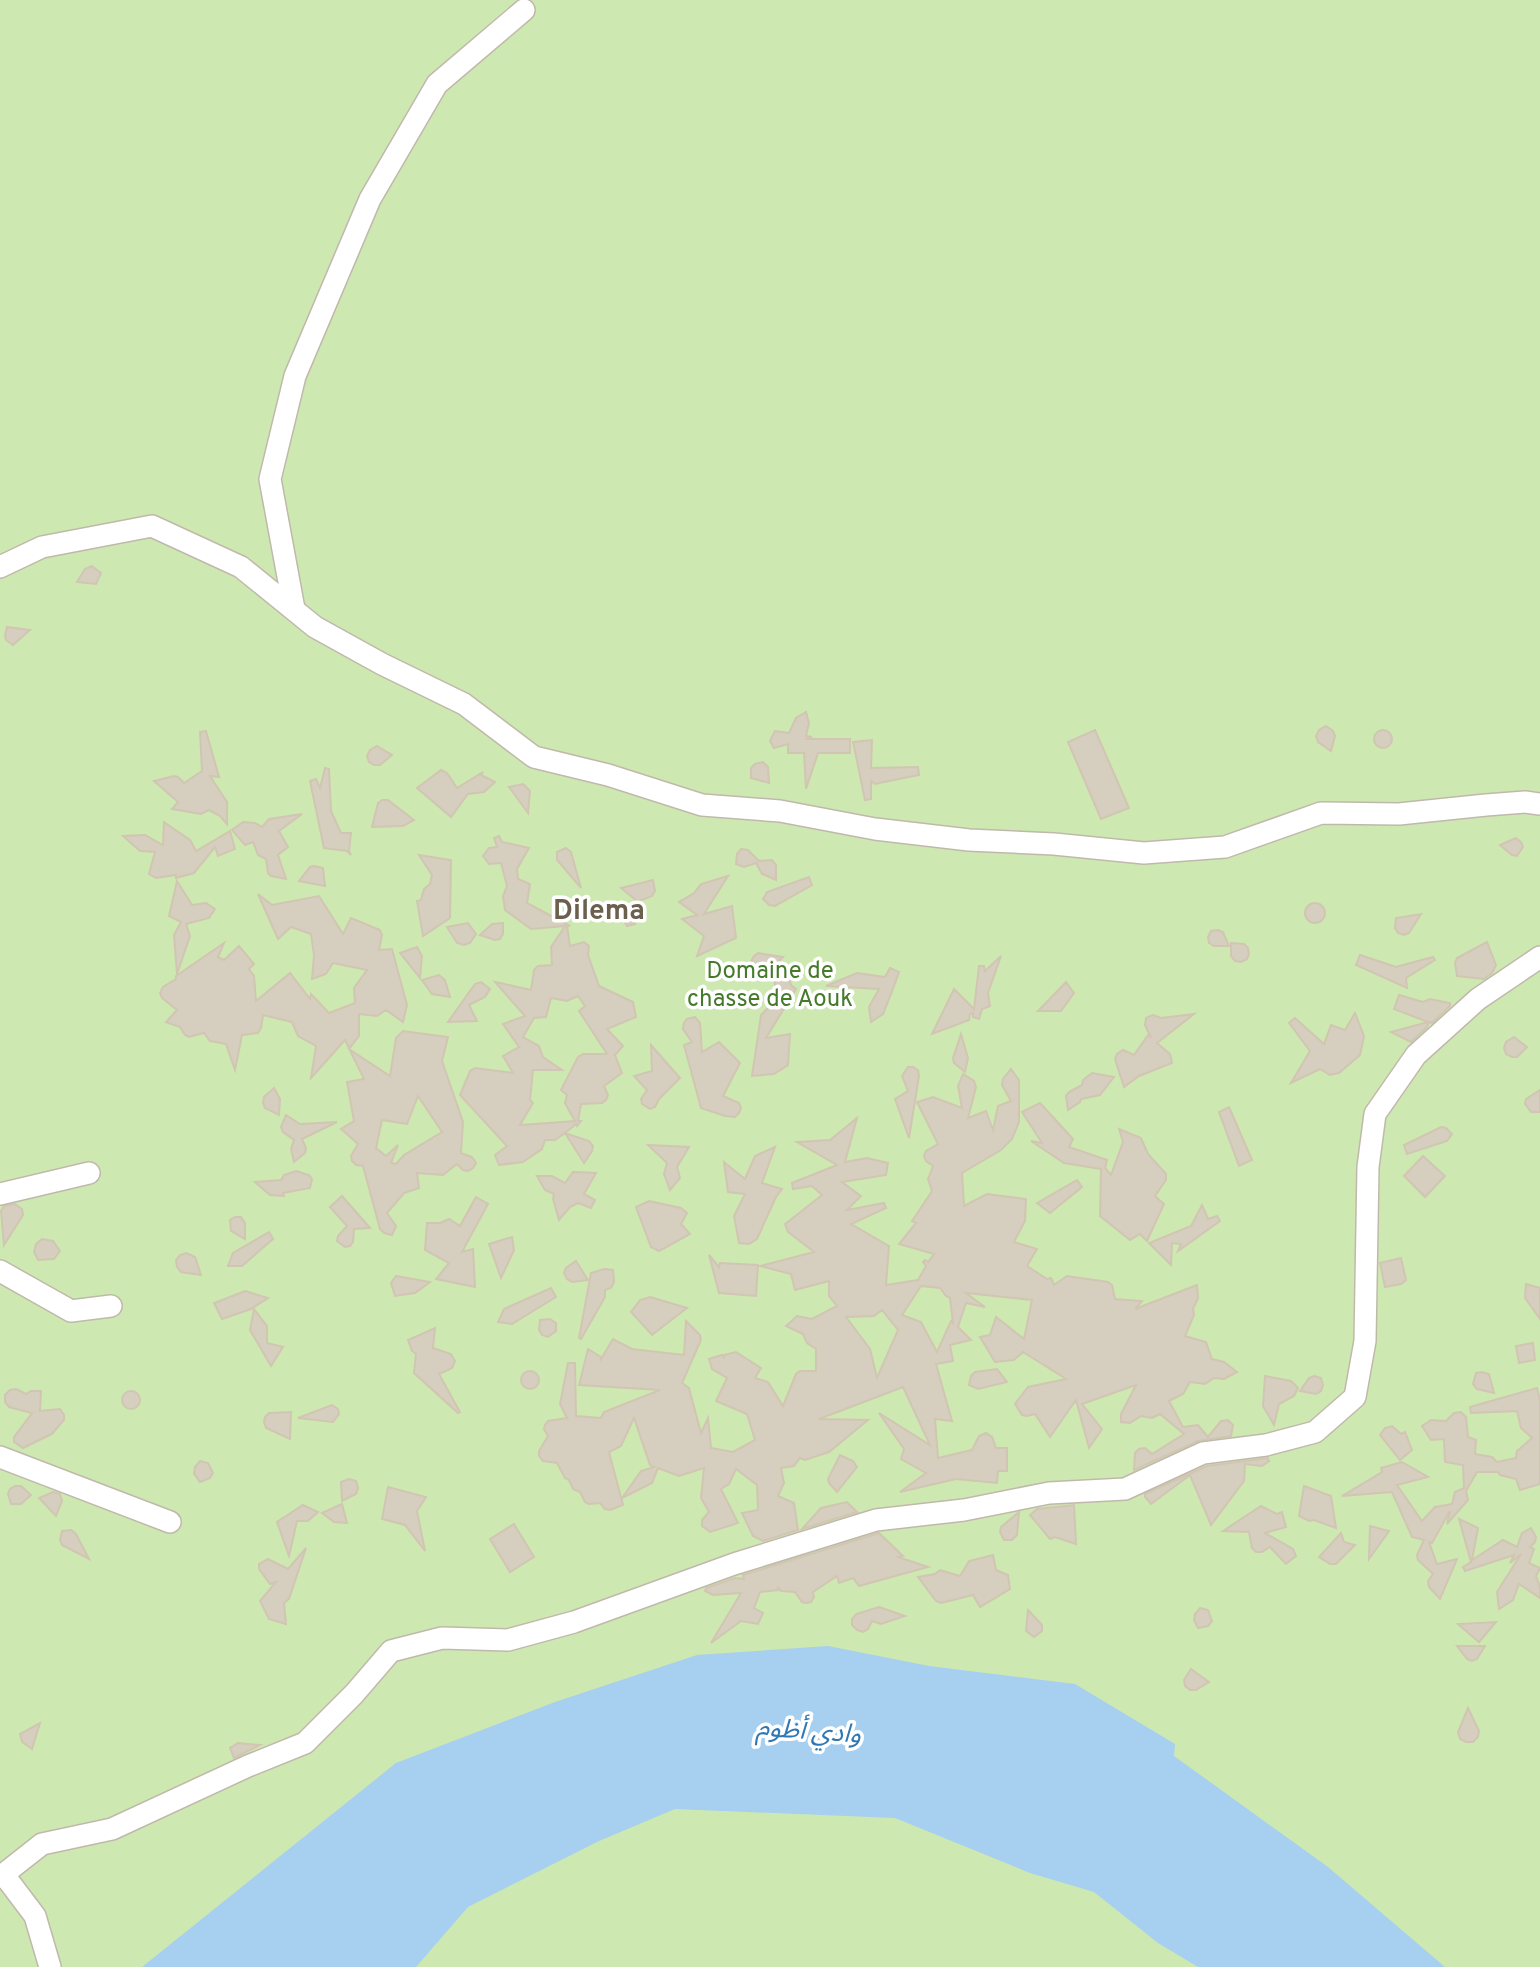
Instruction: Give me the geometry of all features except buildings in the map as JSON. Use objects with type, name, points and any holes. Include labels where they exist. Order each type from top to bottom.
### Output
[{"type":"street","points":[[294,610],[270,479],[295,376],[370,200],[437,84],[524,10]]},
{"type":"street","points":[[0,567],[43,547],[152,526],[241,567],[315,627],[382,664],[464,704],[534,757],[607,775],[702,805],[779,811],[874,830],[1144,853],[1225,847],[1321,813],[1399,814],[1535,801]]},
{"type":"street","points":[[50,1967],[35,1916],[2,1876],[42,1844],[112,1829],[248,1766],[305,1743],[354,1694],[391,1651],[442,1638],[508,1640],[574,1622],[734,1564],[876,1520],[964,1510],[1049,1493],[1125,1489],[1203,1453],[1266,1445],[1315,1432],[1355,1397],[1365,1341],[1368,1167],[1375,1114],[1416,1055],[1478,999],[1540,957]]},
{"type":"street","points":[[0,1194],[89,1173]]},
{"type":"street","points":[[0,1271],[71,1311],[111,1306]]},
{"type":"street","points":[[0,1457],[170,1522]]},
{"type":"green space","name":"Domaine de chasse de Aouk","points":[[0,0],[1540,0],[1540,1967],[0,1967]]},
{"type":"water","name":"وادي أظوم","points":[[828,1646],[929,1666],[1075,1684],[1175,1744],[1174,1756],[1328,1867],[1445,1967],[1198,1967],[1158,1943],[1094,1892],[1030,1873],[895,1818],[675,1809],[599,1841],[468,1907],[416,1967],[142,1967],[396,1763],[555,1702],[697,1655]]},
{"type":"district","name":"Dilema","points":[[599,909]]}]
